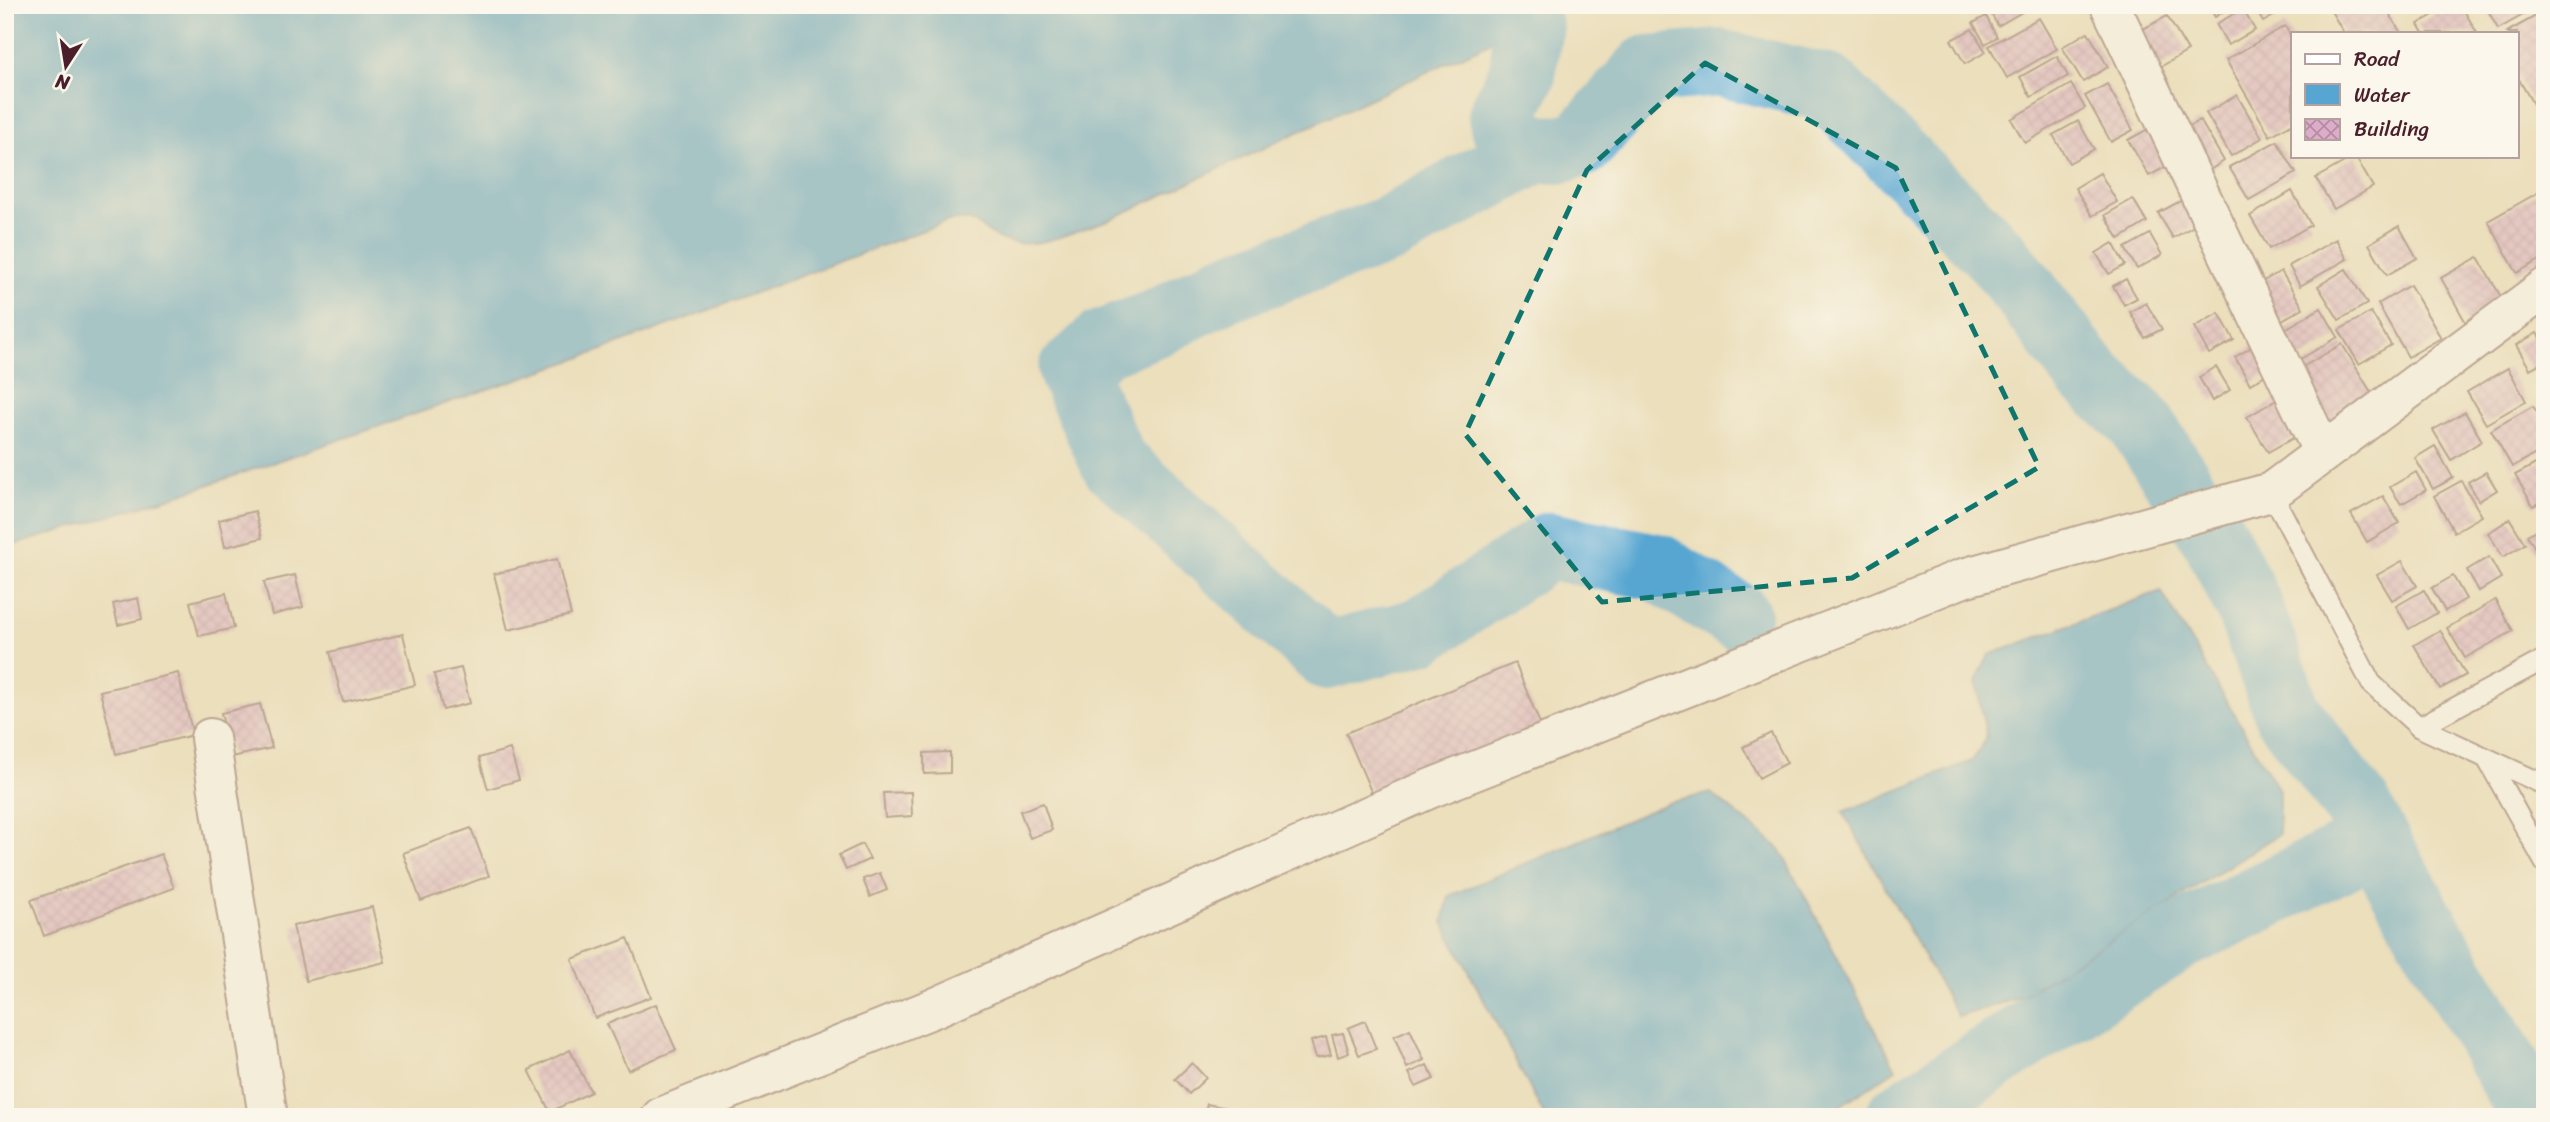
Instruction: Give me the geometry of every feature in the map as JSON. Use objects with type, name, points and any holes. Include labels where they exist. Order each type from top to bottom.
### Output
[{"type":"street","points":[[2110,5],[2323,453]]},
{"type":"street","points":[[661,1117],[934,1008],[1429,789],[1963,578],[2271,492],[2545,288]]},
{"type":"street","points":[[210,738],[268,1117]]},
{"type":"lane","points":[[2271,492],[2371,683],[2419,727],[2545,785]]},
{"type":"lane","points":[[2419,727],[2545,659]]},
{"type":"lane","points":[[2487,759],[2545,863]]},
{"type":"highlighted area","points":[[1705,63],[1896,168],[2039,467],[1852,578],[1602,602],[1465,434],[1587,170]]},
{"type":"water","points":[[5,5],[1571,5],[1109,220],[1070,234],[1042,242],[1015,243],[995,236],[974,222],[948,221],[594,353],[172,497],[5,548]]},
{"type":"water","points":[[2161,591],[2279,790],[2279,834],[2021,997],[1958,1017],[1843,812],[1972,761],[1987,738],[1976,682],[1989,655]]},
{"type":"water","points":[[1711,793],[1780,849],[1896,1069],[1823,1117],[1545,1117],[1443,922],[1449,896],[1668,803]]},
{"type":"building","points":[[1986,5],[2034,5],[1998,26]]},
{"type":"building","points":[[2208,5],[2234,5],[2215,17]]},
{"type":"building","points":[[2253,5],[2282,5],[2284,10],[2263,22]]},
{"type":"building","points":[[2340,5],[2384,5],[2400,32],[2343,32],[2331,11]]},
{"type":"building","points":[[2450,5],[2461,5],[2476,32],[2422,32],[2418,24]]},
{"type":"building","points":[[2485,5],[2541,5],[2498,29]]},
{"type":"building","points":[[2243,9],[2255,30],[2228,45],[2216,24]]},
{"type":"building","points":[[2545,11],[2545,125],[2518,78],[2518,32],[2507,32]]},
{"type":"building","points":[[1986,16],[1997,37],[1985,44],[1973,23]]},
{"type":"building","points":[[2167,16],[2188,51],[2155,70],[2134,34]]},
{"type":"building","points":[[2039,18],[2057,49],[2007,78],[1989,46]]},
{"type":"building","points":[[2285,26],[2291,36],[2291,124],[2270,136],[2226,60]]},
{"type":"building","points":[[1972,29],[1986,52],[1965,64],[1951,40]]},
{"type":"building","points":[[2088,32],[2108,67],[2083,82],[2062,47]]},
{"type":"building","points":[[2057,56],[2068,76],[2031,97],[2020,77]]},
{"type":"building","points":[[2071,84],[2085,108],[2025,143],[2011,119]]},
{"type":"building","points":[[2107,84],[2133,130],[2111,142],[2085,96]]},
{"type":"building","points":[[2237,95],[2262,138],[2231,156],[2206,113]]},
{"type":"building","points":[[2200,120],[2224,161],[2200,176],[2176,134]]},
{"type":"building","points":[[2078,121],[2094,149],[2069,163],[2053,135]]},
{"type":"building","points":[[2148,129],[2169,165],[2149,176],[2128,140]]},
{"type":"building","points":[[2277,141],[2296,173],[2249,200],[2229,167]]},
{"type":"building","points":[[2356,158],[2373,187],[2334,209],[2316,178]]},
{"type":"building","points":[[2100,173],[2117,202],[2092,216],[2075,188]]},
{"type":"building","points":[[2292,191],[2311,225],[2269,249],[2250,216]]},
{"type":"building","points":[[2539,192],[2545,201],[2545,257],[2517,273],[2488,221]]},
{"type":"building","points":[[2133,199],[2147,222],[2119,239],[2105,215]]},
{"type":"building","points":[[2184,199],[2199,223],[2173,238],[2158,213]]},
{"type":"building","points":[[2399,226],[2417,258],[2387,275],[2369,244]]},
{"type":"building","points":[[2150,234],[2162,255],[2137,269],[2125,248]]},
{"type":"building","points":[[2336,239],[2347,259],[2300,286],[2289,266]]},
{"type":"building","points":[[2113,243],[2125,265],[2109,274],[2096,253]]},
{"type":"building","points":[[2478,257],[2508,309],[2470,330],[2441,278]]},
{"type":"building","points":[[2346,269],[2367,304],[2339,320],[2318,286]]},
{"type":"building","points":[[2281,271],[2303,308],[2275,324],[2253,287]]},
{"type":"building","points":[[2126,279],[2137,298],[2124,305],[2113,286]]},
{"type":"building","points":[[2410,285],[2441,338],[2408,357],[2378,304]]},
{"type":"building","points":[[2146,303],[2162,329],[2145,338],[2130,312]]},
{"type":"building","points":[[2321,308],[2338,337],[2292,364],[2275,335]]},
{"type":"building","points":[[2371,312],[2391,345],[2359,364],[2339,330]]},
{"type":"building","points":[[2219,313],[2234,340],[2209,354],[2194,327]]},
{"type":"building","points":[[2537,333],[2545,346],[2545,361],[2530,369],[2516,345]]},
{"type":"building","points":[[2342,344],[2375,399],[2331,425],[2299,369]]},
{"type":"building","points":[[2255,345],[2270,372],[2250,384],[2235,357]]},
{"type":"building","points":[[2216,367],[2230,390],[2212,401],[2199,377]]},
{"type":"building","points":[[2508,368],[2526,401],[2486,424],[2467,392]]},
{"type":"building","points":[[2283,396],[2304,432],[2268,452],[2247,417]]},
{"type":"building","points":[[2533,406],[2545,425],[2545,449],[2512,467],[2491,430]]},
{"type":"building","points":[[2465,412],[2482,441],[2451,460],[2433,430]]},
{"type":"building","points":[[2435,446],[2453,478],[2433,489],[2415,458]]},
{"type":"building","points":[[2545,459],[2545,500],[2533,506],[2515,475]]},
{"type":"building","points":[[2416,472],[2426,490],[2401,504],[2390,487]]},
{"type":"building","points":[[2486,472],[2497,490],[2479,501],[2468,482]]},
{"type":"building","points":[[2461,481],[2482,516],[2454,532],[2434,496]]},
{"type":"building","points":[[2383,496],[2399,523],[2367,542],[2351,514]]},
{"type":"building","points":[[255,511],[262,538],[225,547],[219,520]]},
{"type":"building","points":[[2510,519],[2525,544],[2503,557],[2488,533]]},
{"type":"building","points":[[2545,525],[2545,556],[2541,558],[2527,535]]},
{"type":"building","points":[[2489,557],[2501,578],[2479,591],[2467,570]]},
{"type":"building","points":[[557,559],[571,615],[508,630],[494,574]]},
{"type":"building","points":[[2402,561],[2417,586],[2392,600],[2377,575]]},
{"type":"building","points":[[295,575],[303,607],[272,615],[264,582]]},
{"type":"building","points":[[2453,576],[2466,599],[2445,611],[2432,588]]},
{"type":"building","points":[[2424,590],[2437,613],[2409,629],[2396,606]]},
{"type":"building","points":[[226,593],[234,628],[199,636],[190,602]]},
{"type":"building","points":[[138,598],[142,619],[118,625],[113,604]]},
{"type":"building","points":[[2495,600],[2513,631],[2465,658],[2447,628]]},
{"type":"building","points":[[2440,630],[2466,675],[2440,689],[2414,645]]},
{"type":"building","points":[[403,634],[415,685],[343,702],[330,652]]},
{"type":"building","points":[[1515,663],[1541,726],[1373,796],[1346,733]]},
{"type":"building","points":[[461,668],[470,703],[443,710],[434,674]]},
{"type":"building","points":[[178,673],[193,735],[116,754],[100,691]]},
{"type":"building","points":[[260,704],[272,748],[232,757],[221,713]]},
{"type":"building","points":[[1771,733],[1787,763],[1759,778],[1743,747]]},
{"type":"building","points":[[510,749],[519,780],[488,789],[479,758]]},
{"type":"building","points":[[950,752],[950,773],[924,774],[924,753]]},
{"type":"building","points":[[911,792],[912,816],[885,818],[883,793]]},
{"type":"building","points":[[1043,803],[1052,830],[1030,838],[1020,811]]},
{"type":"building","points":[[471,828],[489,876],[421,901],[403,853]]},
{"type":"building","points":[[862,844],[870,859],[846,870],[839,855]]},
{"type":"building","points":[[161,854],[174,888],[44,936],[31,900]]},
{"type":"building","points":[[880,873],[887,890],[870,897],[863,879]]},
{"type":"building","points":[[372,907],[385,962],[306,981],[293,926]]},
{"type":"building","points":[[628,938],[651,997],[595,1018],[572,959]]},
{"type":"building","points":[[656,1004],[676,1050],[628,1070],[607,1024]]},
{"type":"building","points":[[1365,1021],[1376,1049],[1359,1055],[1348,1028]]},
{"type":"building","points":[[1410,1029],[1424,1060],[1407,1068],[1394,1036]]},
{"type":"building","points":[[1343,1033],[1349,1053],[1338,1057],[1332,1035]]},
{"type":"building","points":[[1326,1037],[1331,1055],[1316,1058],[1311,1041]]},
{"type":"building","points":[[570,1050],[591,1092],[550,1112],[529,1070]]},
{"type":"building","points":[[1192,1063],[1206,1078],[1189,1094],[1175,1079]]},
{"type":"building","points":[[1427,1065],[1434,1079],[1416,1087],[1409,1073]]},
{"type":"building","points":[[1207,1104],[1227,1108],[1225,1117],[1204,1117]]},
{"type":"waterway","points":[[1529,27],[1522,75],[1502,116],[1504,126],[1512,135],[1537,149],[1559,150],[1582,143],[1648,69],[1720,63],[1828,88],[1999,258],[2087,373],[2139,421],[2216,539],[2249,607],[2288,714],[2360,810],[2376,841],[2179,937],[1899,1117]]},
{"type":"waterway","points":[[1537,149],[1386,231],[1223,289],[1161,321],[1102,344],[1072,371],[1114,463],[1327,656],[1421,631],[1549,546],[1657,567],[1737,616]]},
{"type":"waterway","points":[[2376,841],[2535,1117]]}]
